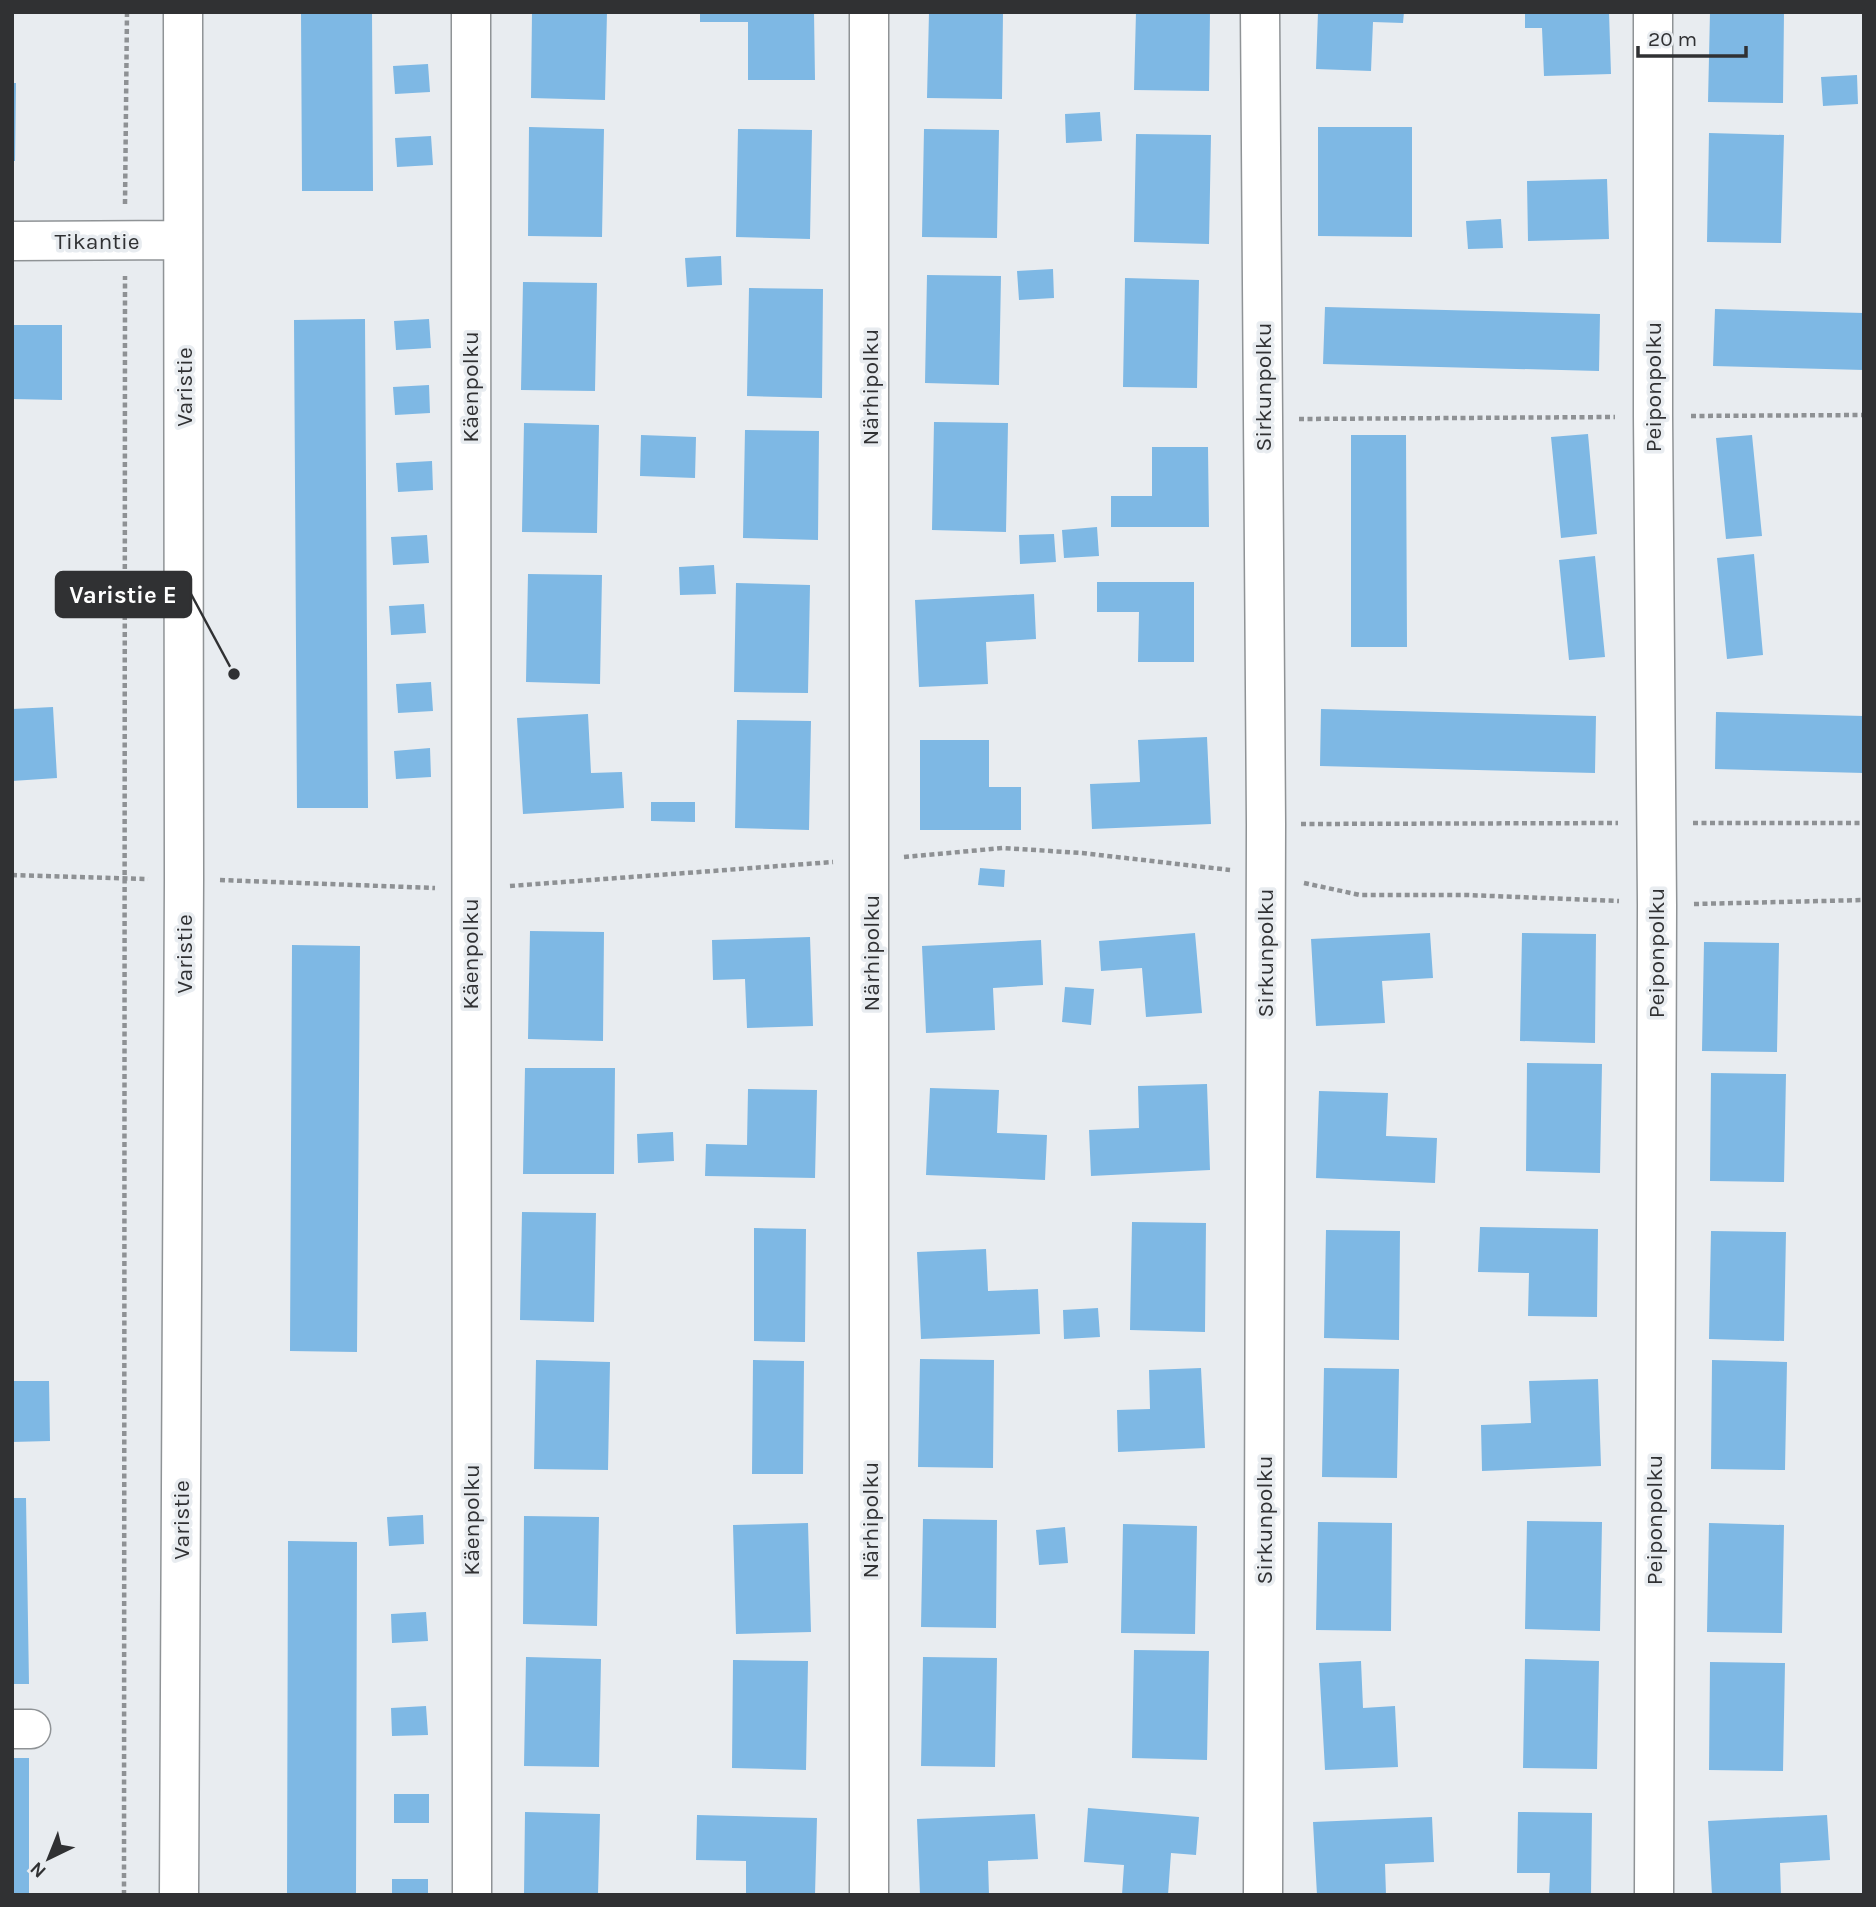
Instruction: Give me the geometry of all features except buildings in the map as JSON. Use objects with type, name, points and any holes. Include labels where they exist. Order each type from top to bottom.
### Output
[{"type":"street","name":"Varistie","points":[[179,1895],[184,879],[183,12]]},
{"type":"street","name":"Käenpolku","points":[[471,12],[472,1895]]},
{"type":"street","name":"Närhipolku","points":[[869,12],[869,1895]]},
{"type":"street","name":"Sirkunpolku","points":[[1260,12],[1266,824],[1263,1895]]},
{"type":"street","name":"Peiponpolku","points":[[1653,12],[1657,905],[1654,1895]]},
{"type":"street","name":"Tikantie","points":[[12,241],[183,240]]},
{"type":"path","points":[[124,1895],[127,12]]},
{"type":"path","points":[[1263,420],[1864,415]]},
{"type":"path","points":[[1266,824],[1864,823]]},
{"type":"path","points":[[12,875],[470,889],[1003,848],[1082,853],[1265,874],[1360,895],[1467,895],[1603,900],[1657,905],[1864,900]]},
{"type":"place","name":"Varistie E","points":[[234,674]]}]
